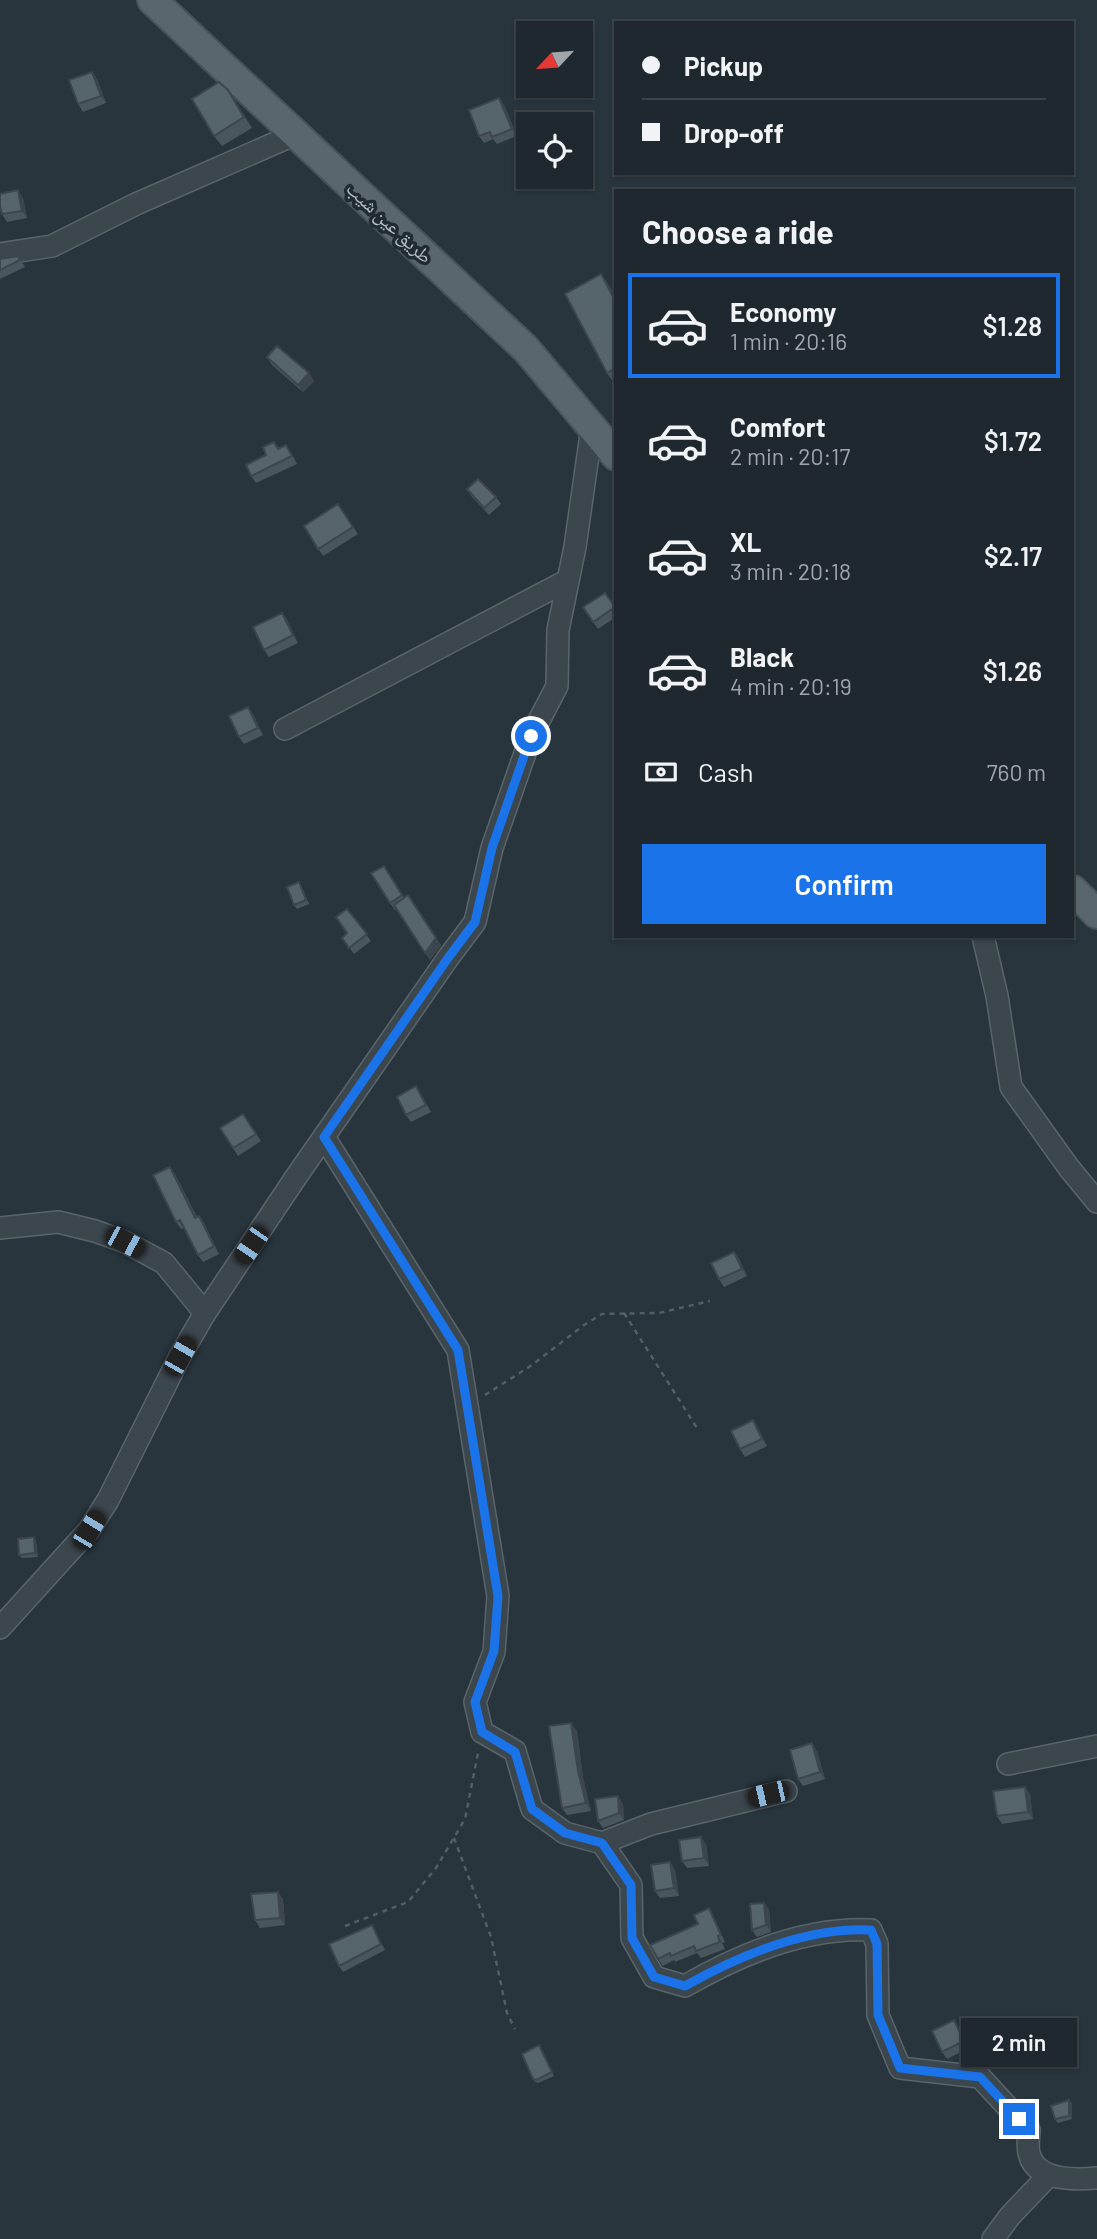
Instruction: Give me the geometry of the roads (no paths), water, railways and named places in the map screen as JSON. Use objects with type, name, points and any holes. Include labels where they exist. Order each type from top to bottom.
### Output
[{"type":"main road","name":"طريق عين شيب","points":[[152,0],[526,349],[614,454]]},
{"type":"main road","points":[[1074,891],[1097,915]]},
{"type":"street","points":[[0,254],[52,246],[135,204],[296,134]]},
{"type":"street","points":[[0,1628],[89,1530],[108,1500],[180,1356],[205,1313],[475,922],[492,848],[531,736],[557,686],[558,630],[592,427]]},
{"type":"street","points":[[285,729],[568,580]]},
{"type":"street","points":[[983,938],[997,996],[1011,1087],[1097,1202]]},
{"type":"street","points":[[324,1137],[458,1350],[498,1596],[494,1651],[475,1702],[482,1732],[515,1752],[532,1809],[565,1833],[602,1843],[650,1824],[786,1791]]},
{"type":"street","points":[[0,1228],[58,1222],[125,1242],[164,1263],[205,1313]]},
{"type":"street","points":[[1008,1764],[1097,1746]]},
{"type":"street","points":[[602,1843],[631,1885],[632,1938],[654,1977],[685,1986],[768,1946],[850,1929],[871,1930],[877,1944],[878,2015],[900,2068],[980,2077],[1029,2130],[1029,2154],[1039,2171],[1048,2175],[1097,2178]]},
{"type":"street","points":[[993,2239],[1048,2175]]}]
